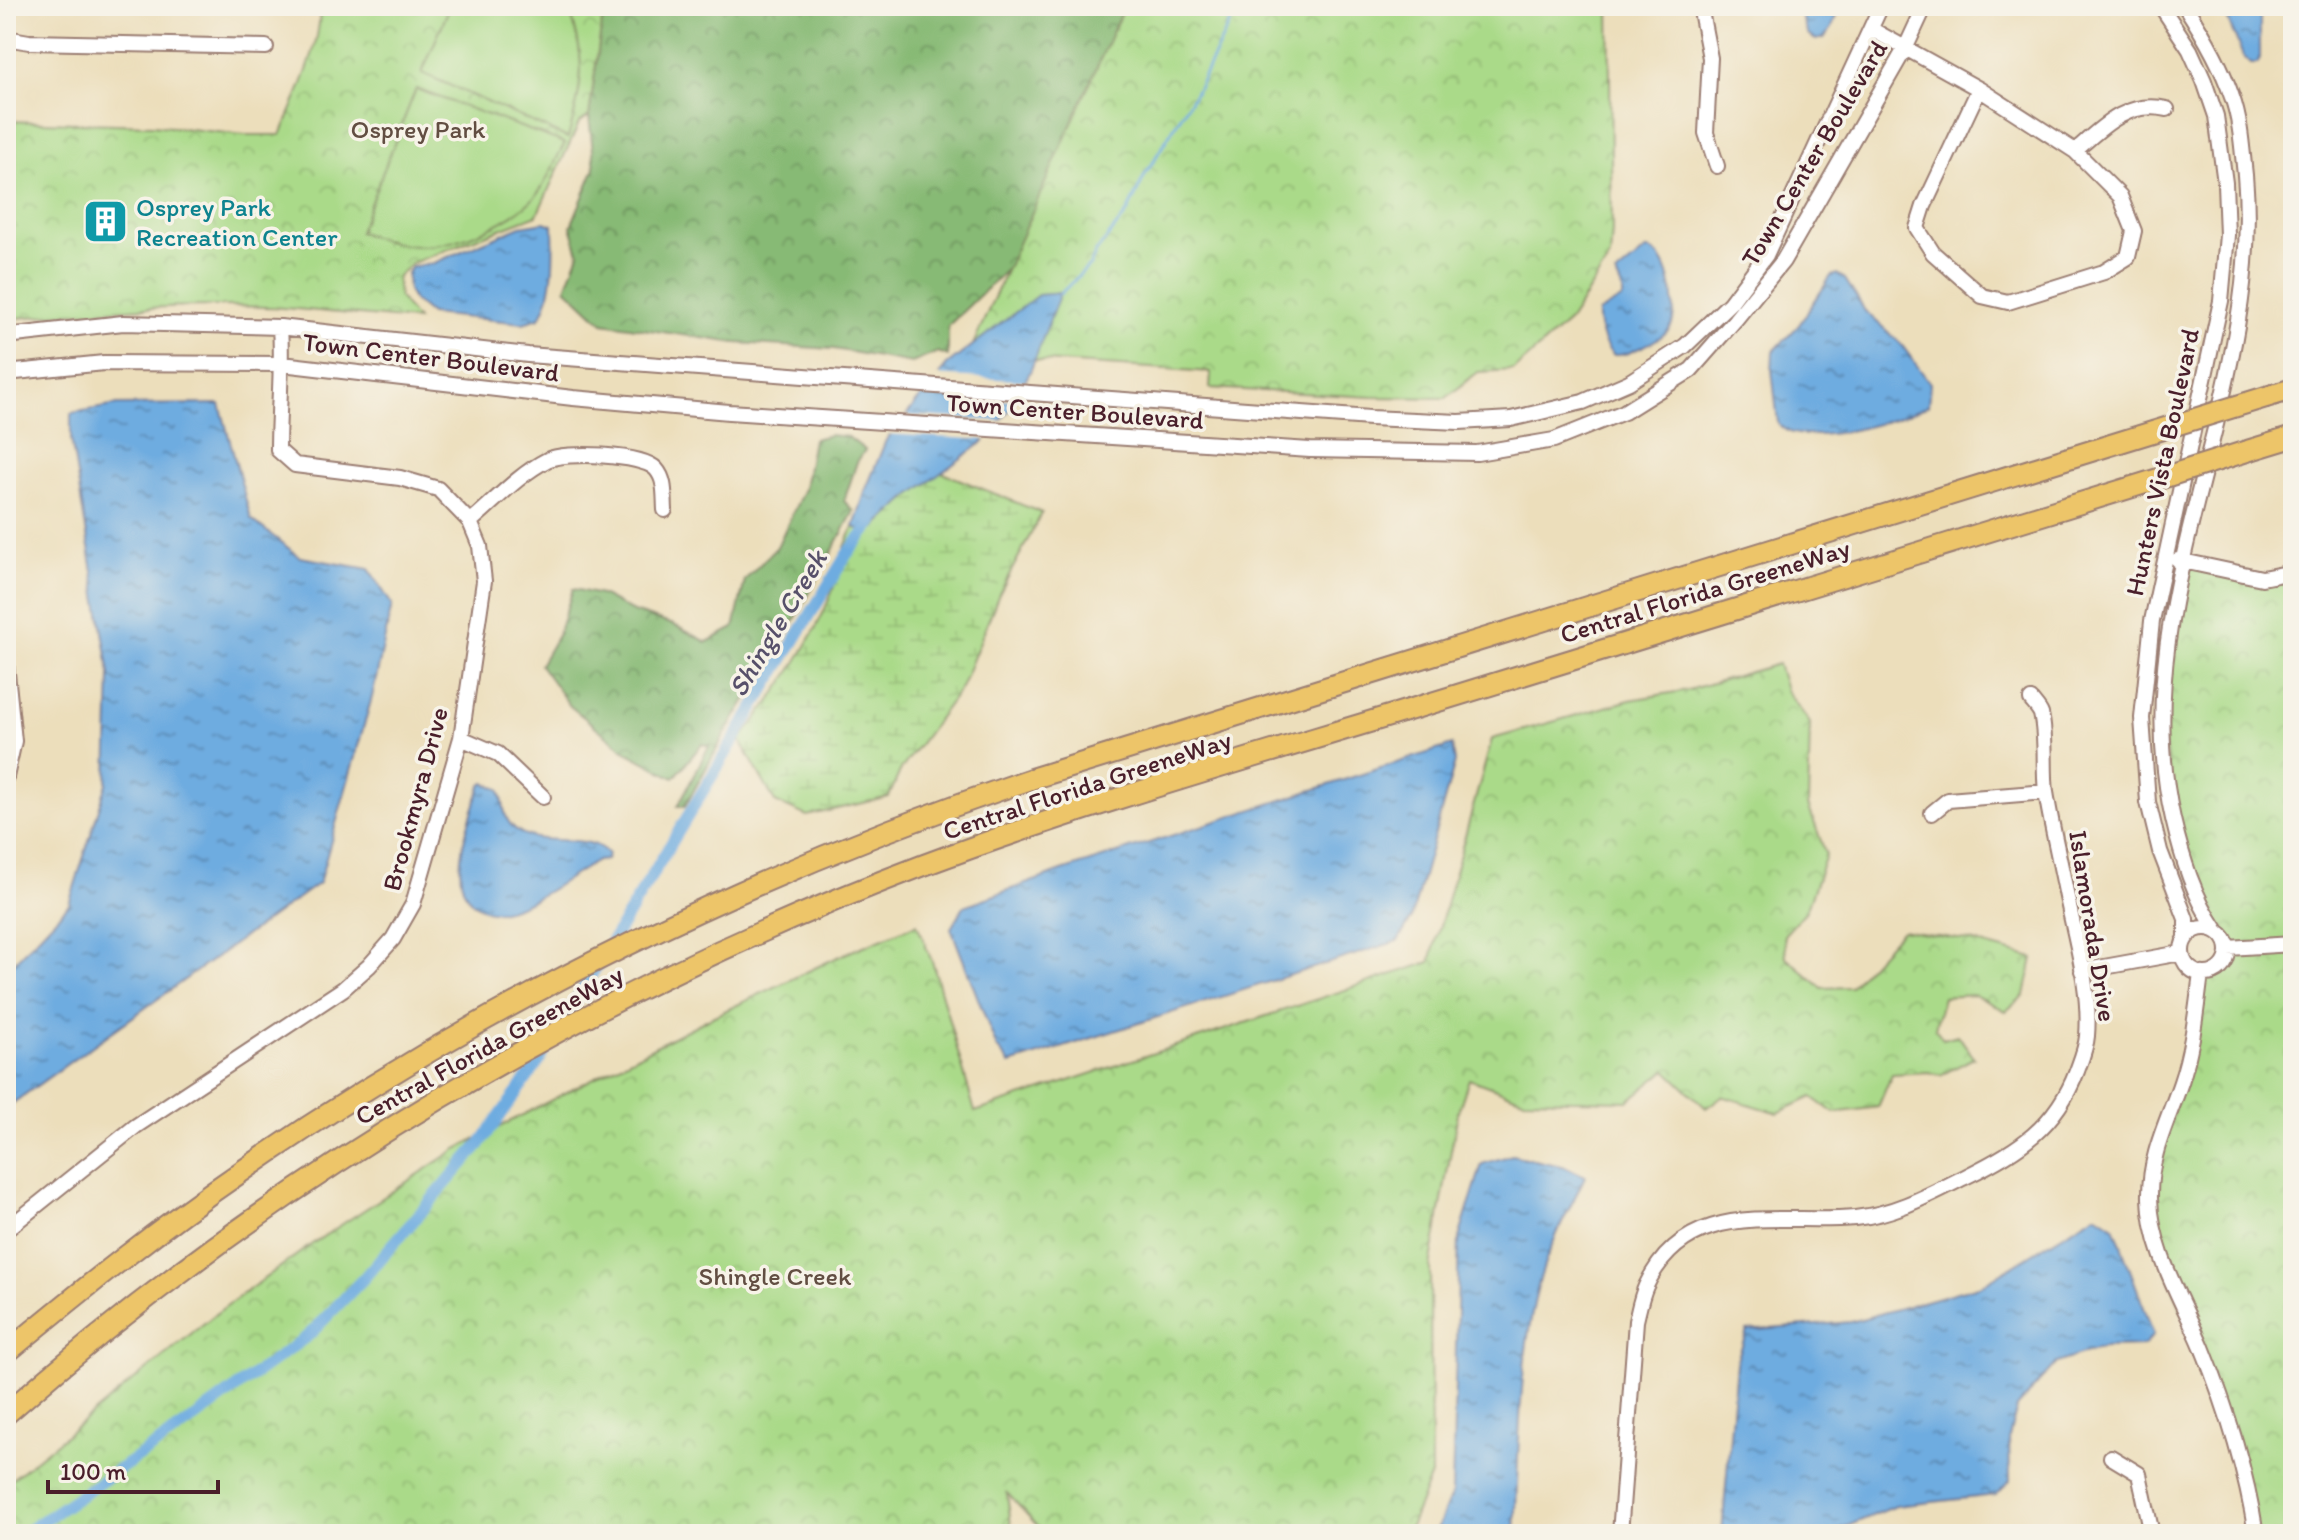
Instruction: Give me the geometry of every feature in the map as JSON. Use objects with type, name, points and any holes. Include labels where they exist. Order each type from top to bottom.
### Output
[{"type":"highway","name":"Central Florida GreeneWay","points":[[6,1353],[139,1246],[239,1173],[404,1066],[562,977],[748,887],[968,800],[2293,389]]},
{"type":"highway","name":"Central Florida GreeneWay","points":[[6,1414],[118,1321],[266,1210],[381,1134],[511,1057],[622,998],[736,943],[927,864],[1104,804],[2293,437]]},
{"type":"street","points":[[1700,6],[1710,58],[1706,133],[1717,166]]},
{"type":"street","name":"Town Center Boulevard","points":[[6,336],[123,323],[280,327],[528,355],[896,383],[1370,418],[1459,422],[1511,419],[1583,402],[1629,382],[1685,346],[1730,303],[1766,255],[1881,6]]},
{"type":"street","name":"Town Center Boulevard","points":[[6,373],[104,363],[282,364],[573,398],[848,420],[1310,450],[1477,453],[1554,440],[1624,412],[1691,370],[1783,261],[1906,47],[1925,6]]},
{"type":"street","name":"Hunters Vista Boulevard","points":[[2161,6],[2190,50],[2216,116],[2225,183],[2227,235],[2221,301],[2152,621],[2142,718],[2148,802],[2160,851],[2186,919],[2186,936]]},
{"type":"street","name":"Hunters Vista Boulevard","points":[[2185,6],[2205,36],[2234,100],[2241,137],[2248,227],[2240,305],[2184,562],[2163,675],[2160,712],[2162,760],[2180,852],[2204,911],[2217,931]]},
{"type":"street","points":[[1871,29],[1979,89],[2075,151],[2120,196],[2134,231],[2128,257],[2104,272],[2008,302],[1982,296],[1933,253],[1917,228],[1924,206],[1979,89]]},
{"type":"street","points":[[6,38],[29,42],[266,47]]},
{"type":"street","points":[[2075,151],[2113,117],[2141,107],[2167,109]]},
{"type":"street","name":"Brookmyra Drive","points":[[6,1230],[136,1126],[343,989],[393,939],[413,904],[461,738],[484,581],[480,546],[470,522],[438,489],[400,478],[295,465],[278,450],[282,364],[280,327]]},
{"type":"street","points":[[470,522],[522,476],[551,458],[580,454],[640,461],[655,468],[663,482],[665,510]]},
{"type":"street","points":[[2166,557],[2262,578],[2293,572]]},
{"type":"street","points":[[6,777],[14,741],[7,671]]},
{"type":"street","name":"Islamorada Drive","points":[[1620,1534],[1636,1321],[1644,1288],[1671,1250],[1695,1233],[1722,1222],[1854,1218],[1908,1205],[2006,1157],[2031,1139],[2070,1091],[2087,1039],[2082,971],[2046,792],[2041,712],[2031,700]]},
{"type":"street","points":[[461,738],[498,754],[543,797]]},
{"type":"street","points":[[1932,813],[1948,800],[2046,792]]},
{"type":"street","points":[[2201,927],[2217,931],[2228,948],[2224,964],[2217,971],[2201,974],[2187,966],[2181,953],[2186,936],[2201,927]]},
{"type":"street","points":[[2228,948],[2293,944]]},
{"type":"street","points":[[2082,971],[2181,953]]},
{"type":"street","points":[[2201,974],[2191,1046],[2181,1082],[2161,1129],[2152,1167],[2150,1199],[2154,1229],[2164,1263],[2219,1390],[2256,1534]]},
{"type":"street","points":[[2111,1457],[2139,1474],[2152,1534]]},
{"type":"green space","name":"Osprey Park","points":[[319,6],[604,6],[589,116],[579,123],[537,215],[412,263],[397,277],[399,297],[417,320],[231,306],[135,308],[6,319],[6,121],[153,125],[245,135],[281,135],[313,53]]},
{"type":"green space","points":[[450,6],[568,6],[578,41],[581,72],[568,138],[422,73]]},
{"type":"green space","points":[[604,6],[1173,6],[1036,241],[948,326],[948,356],[938,352],[912,363],[834,349],[736,343],[603,323],[566,288],[579,253],[571,226],[595,168],[589,116]]},
{"type":"green space","points":[[1124,6],[1609,6],[1610,258],[1569,321],[1514,370],[1478,372],[1446,398],[1210,388],[1211,372],[968,356]]},
{"type":"green space","points":[[416,89],[565,143],[539,192],[517,212],[487,229],[438,245],[407,245],[359,232]]},
{"type":"green space","points":[[830,435],[848,437],[865,450],[857,462],[844,501],[854,511],[800,611],[685,806],[678,806],[709,746],[702,744],[674,778],[628,753],[570,706],[540,665],[559,632],[573,589],[601,595],[633,612],[674,625],[707,642],[734,628],[745,580],[777,547],[804,489],[813,439]]},
{"type":"green space","points":[[941,472],[1042,513],[999,594],[962,686],[900,771],[889,797],[807,816],[775,802],[740,740],[779,688],[814,632],[832,592],[854,527],[865,532],[872,530],[908,496]]},
{"type":"green space","points":[[2184,562],[2262,578],[2293,572],[2293,1534],[2256,1534],[2240,1466],[2164,1263],[2150,1199],[2181,1082],[2201,974],[2217,969],[2226,958],[2227,951],[2180,852],[2160,712]]},
{"type":"green space","name":"Shingle Creek","points":[[1778,664],[1786,690],[1810,723],[1808,805],[1826,855],[1806,911],[1784,935],[1786,957],[1822,988],[1850,987],[1902,930],[1970,941],[2033,958],[2025,995],[2006,1011],[1974,995],[1943,997],[1935,1028],[1943,1039],[1958,1035],[1974,1058],[1941,1075],[1928,1072],[1892,1074],[1878,1107],[1834,1113],[1812,1097],[1778,1113],[1722,1096],[1706,1108],[1666,1070],[1628,1101],[1523,1099],[1469,1079],[1458,1112],[1430,1267],[1431,1475],[1407,1534],[1045,1534],[1007,1493],[1012,1534],[6,1534],[6,1484],[218,1312],[312,1244],[457,1149],[710,1018],[842,955],[917,924],[933,964],[975,1112],[1430,962],[1492,739],[1630,700],[1688,690]]},
{"type":"water","points":[[1798,6],[1839,6],[1832,28],[1824,38],[1816,40],[1808,35]]},
{"type":"water","points":[[2222,6],[2260,6],[2260,59],[2257,64],[2251,64],[2243,56]]},
{"type":"water","points":[[545,222],[553,225],[553,261],[551,285],[540,318],[523,323],[430,314],[413,300],[408,291],[407,273],[412,267],[434,263],[521,226]]},
{"type":"water","points":[[1646,250],[1654,252],[1666,268],[1674,305],[1672,324],[1663,335],[1650,343],[1628,353],[1613,355],[1602,336],[1598,313],[1623,298],[1616,275]]},
{"type":"water","points":[[1837,274],[1845,279],[1865,311],[1900,343],[1930,383],[1928,405],[1896,418],[1850,430],[1806,435],[1789,431],[1778,423],[1773,352],[1799,325],[1831,276]]},
{"type":"water","points":[[1060,293],[1030,372],[1009,411],[982,443],[908,497],[872,530],[865,532],[854,527],[886,440],[947,365],[1038,295]]},
{"type":"water","points":[[220,404],[251,519],[300,557],[369,569],[392,605],[372,697],[319,883],[6,1108],[6,971],[69,904],[107,783],[110,674],[71,439],[71,413],[117,405]]},
{"type":"water","points":[[1452,745],[1455,762],[1411,919],[1398,941],[1010,1064],[997,1048],[951,928],[964,906],[1062,871]]},
{"type":"water","points":[[485,783],[499,789],[508,821],[521,833],[588,843],[608,854],[606,860],[597,861],[515,908],[497,911],[479,907],[468,897],[460,868],[466,833],[481,786]]},
{"type":"water","points":[[1512,1155],[1566,1167],[1585,1176],[1548,1254],[1535,1297],[1521,1398],[1515,1534],[1435,1534],[1452,1493],[1459,1238],[1482,1164]]},
{"type":"water","points":[[2096,1214],[2114,1226],[2154,1335],[2144,1346],[2103,1347],[2056,1363],[2017,1407],[2009,1437],[2010,1481],[1996,1495],[1896,1506],[1828,1534],[1722,1534],[1736,1363],[1747,1331],[1851,1322],[1982,1285]]},
{"type":"pier","points":[[934,375],[1030,381],[1019,401],[918,395]]},
{"type":"pier","points":[[901,415],[1006,421],[989,440],[885,434]]},
{"type":"waterway","name":"Shingle Creek","points":[[1060,294],[1090,265],[1096,252],[1127,213],[1145,175],[1198,88],[1238,6]]},
{"type":"waterway","name":"Shingle Creek","points":[[23,1534],[181,1428],[309,1335],[363,1279],[480,1144],[536,1066],[847,554],[873,522]]},
{"type":"place","name":"Osprey Park Recreation Center","points":[[105,222]]}]
